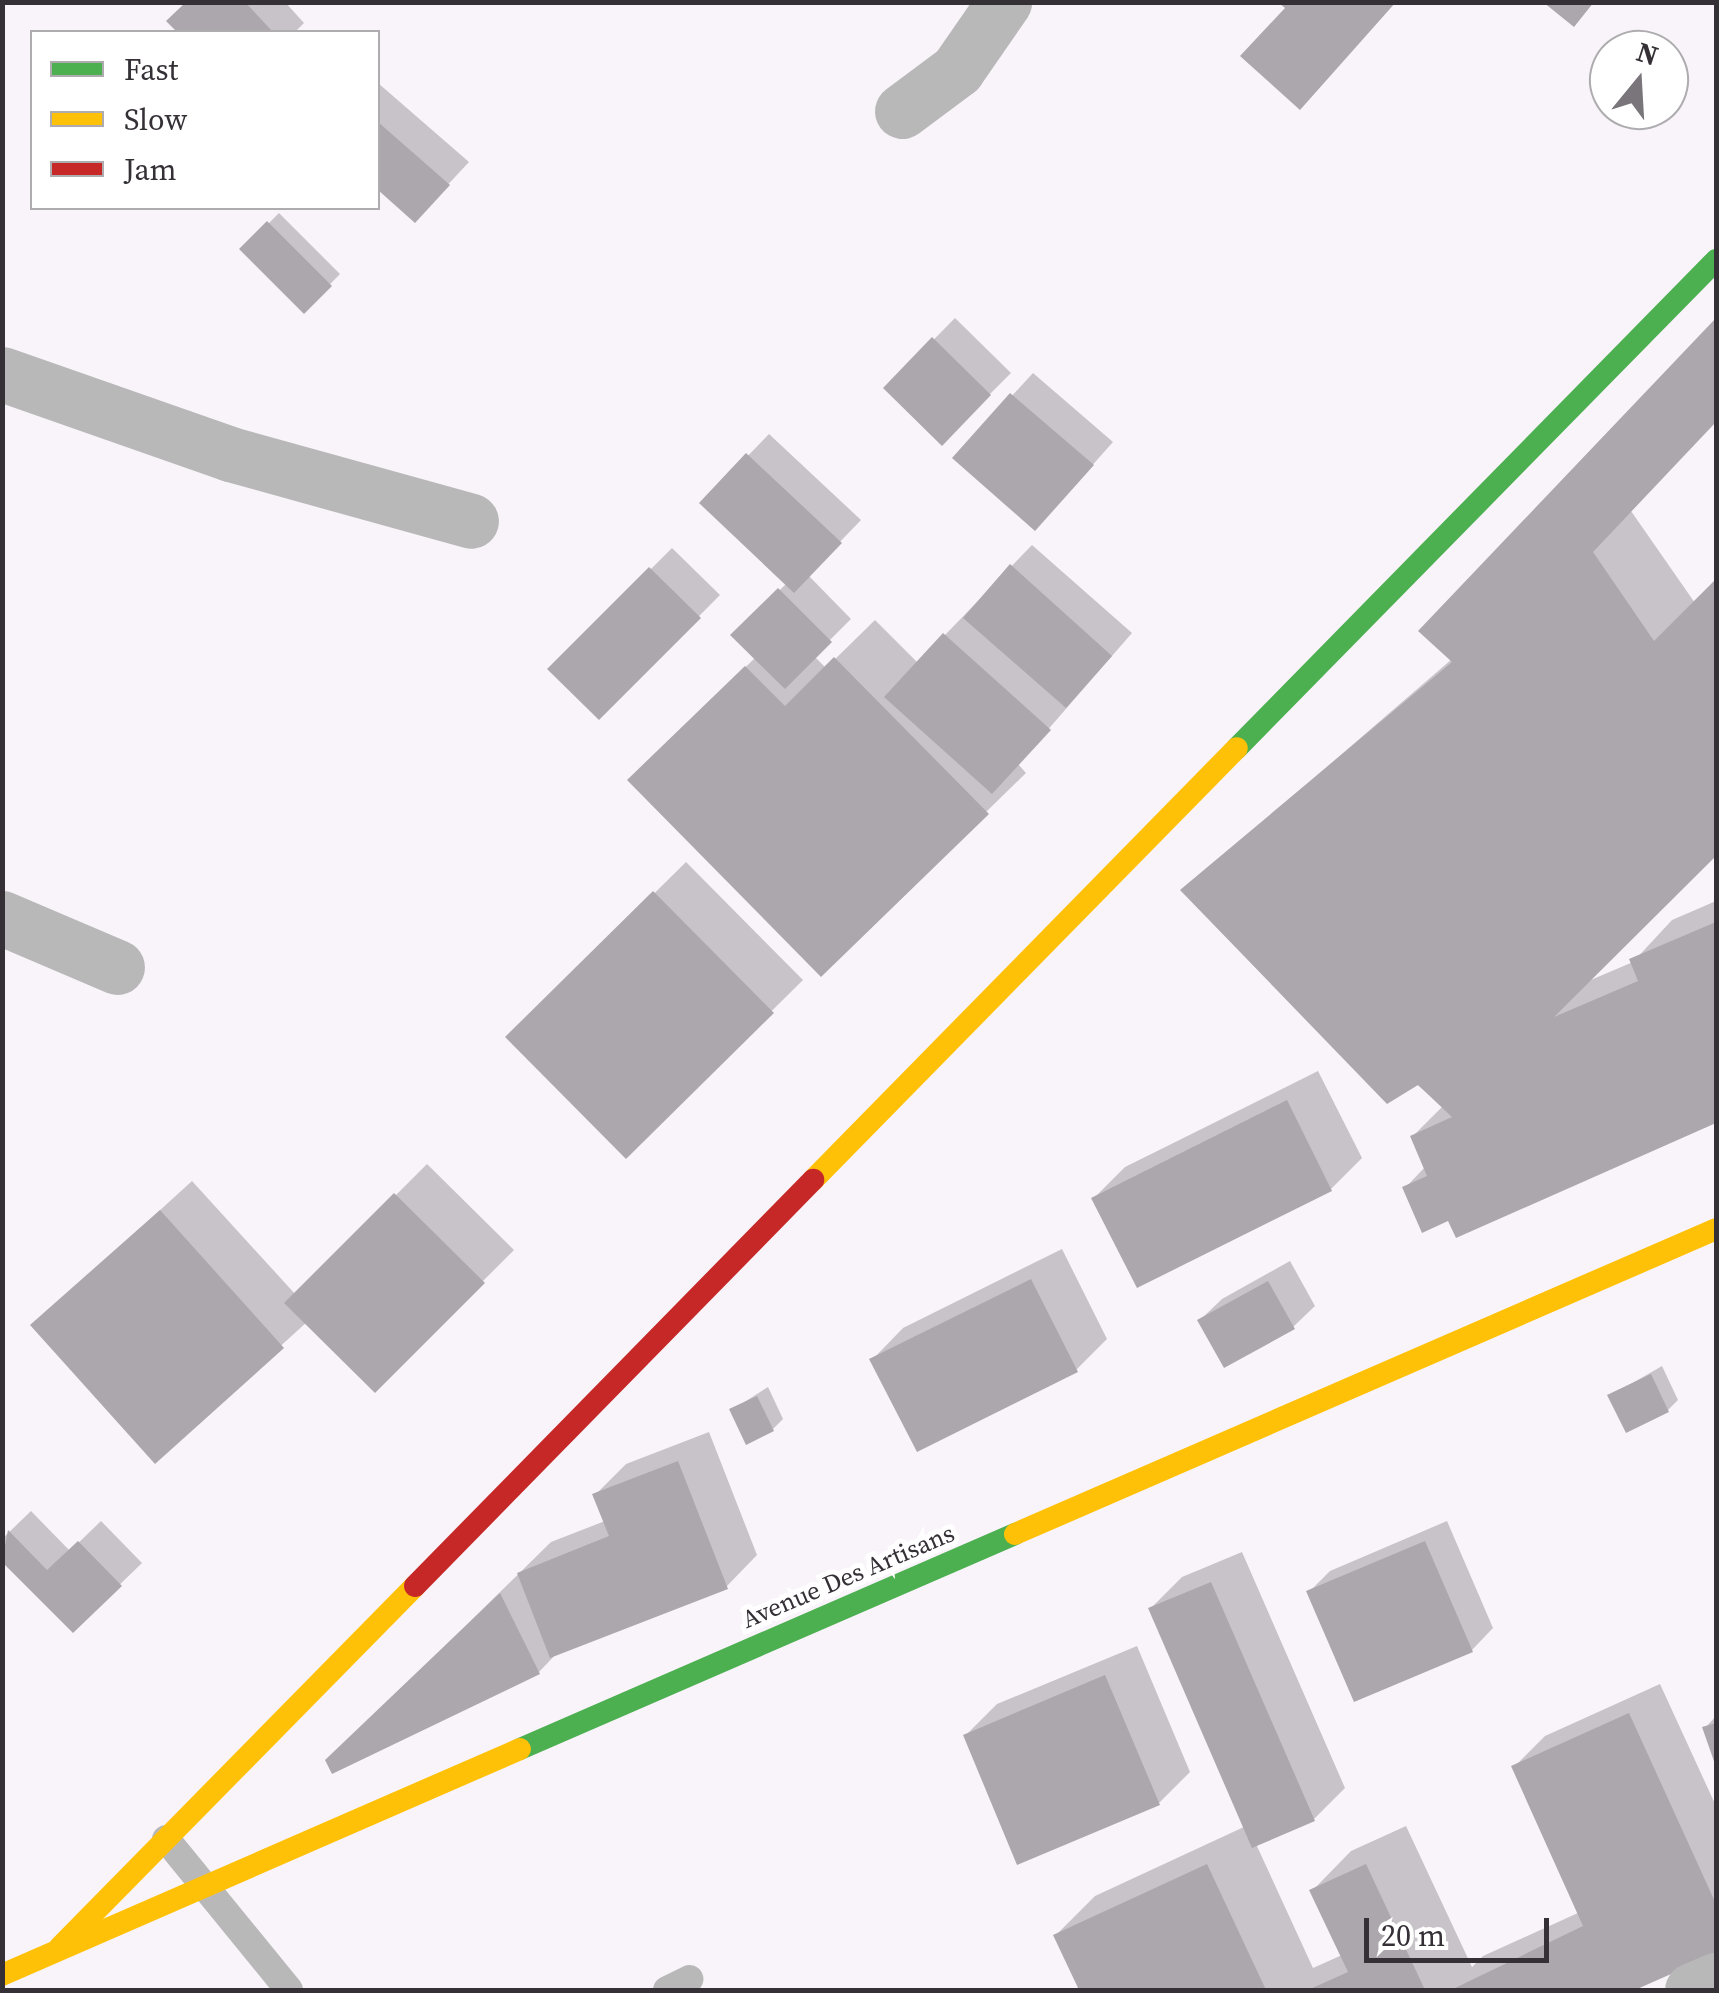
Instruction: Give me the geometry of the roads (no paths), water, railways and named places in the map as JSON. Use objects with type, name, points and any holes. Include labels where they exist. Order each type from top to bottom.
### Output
[{"type":"street","points":[[902,111],[957,70],[1004,2]]},
{"type":"street","points":[[60,1947],[1716,260]]},
{"type":"street","points":[[2,374],[230,454],[471,521]]},
{"type":"street","points":[[2,918],[117,967]]},
{"type":"street","name":"Avenue Des Artisans","points":[[2,1975],[1716,1229]]},
{"type":"street","points":[[1692,1990],[1716,1980]]},
{"type":"lane","points":[[166,1838],[208,1883],[289,1990]]}]
